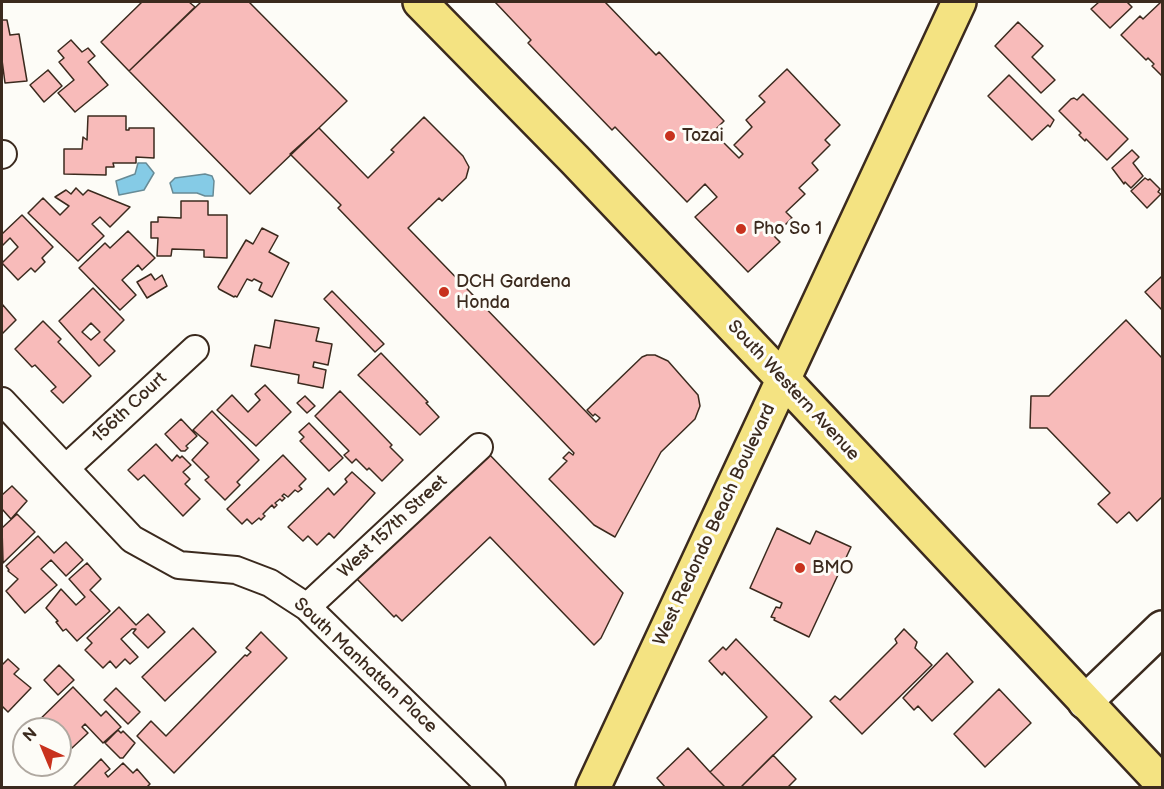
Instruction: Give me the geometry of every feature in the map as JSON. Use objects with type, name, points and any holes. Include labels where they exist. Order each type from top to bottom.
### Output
[{"type":"main road","name":"South Western Avenue","points":[[420,2],[783,379],[1162,783]]},
{"type":"main road","name":"West Redondo Beach Boulevard","points":[[593,788],[959,2]]},
{"type":"street","name":"156th Court","points":[[66,468],[195,349]]},
{"type":"street","name":"South Manhattan Place","points":[[2,401],[132,539],[179,565],[236,570],[245,573],[270,583],[307,607],[492,788]]},
{"type":"street","name":"West 157th Street","points":[[307,607],[479,447]]},
{"type":"street","points":[[1085,702],[1162,628]]},
{"type":"water","points":[[138,163],[146,163],[154,173],[144,190],[119,195],[116,181],[135,174]]},
{"type":"water","points":[[205,174],[212,176],[214,181],[213,196],[173,193],[170,183],[175,178]]},
{"type":"building","points":[[142,2],[189,2],[195,7],[129,71],[101,42]]},
{"type":"building","points":[[201,2],[249,2],[347,101],[250,194],[129,71]]},
{"type":"building","name":"Tozai","points":[[495,2],[605,2],[656,55],[659,52],[724,121],[713,132],[739,158],[743,154],[734,145],[752,127],[746,120],[765,102],[759,96],[787,69],[840,125],[825,140],[830,145],[812,163],[818,170],[799,188],[805,194],[786,212],[792,218],[774,236],[780,242],[748,272],[695,217],[717,197],[705,184],[687,202],[615,127],[612,130],[528,43],[531,40]]},
{"type":"building","points":[[1099,2],[1127,2],[1132,7],[1110,28],[1091,9]]},
{"type":"building","points":[[1161,2],[1162,76],[1148,58],[1146,60],[1121,35],[1140,16],[1143,19]]},
{"type":"building","points":[[2,20],[7,20],[10,35],[19,34],[27,81],[5,83],[2,60]]},
{"type":"building","points":[[1018,22],[1043,46],[1032,57],[1055,80],[1041,93],[995,46]]},
{"type":"building","points":[[71,40],[82,52],[88,48],[95,56],[88,62],[108,85],[75,112],[58,93],[74,80],[59,62],[64,58],[58,51]]},
{"type":"building","points":[[48,70],[62,86],[44,102],[30,85]]},
{"type":"building","points":[[1009,75],[1054,120],[1050,127],[1048,125],[1032,140],[988,96]]},
{"type":"building","points":[[1083,94],[1128,139],[1107,160],[1079,135],[1081,133],[1059,111],[1071,99],[1077,100]]},
{"type":"building","points":[[88,116],[126,116],[126,130],[154,128],[154,158],[136,157],[136,163],[113,163],[114,167],[106,167],[106,175],[64,174],[64,149],[82,149],[83,137],[87,140]]},
{"type":"building","name":"DCH Gardena Honda","points":[[424,117],[463,156],[469,167],[466,178],[442,201],[439,198],[408,228],[596,422],[600,418],[595,414],[593,416],[587,410],[642,357],[647,355],[655,355],[668,361],[698,395],[700,406],[695,419],[661,452],[615,537],[594,525],[549,479],[567,461],[563,458],[569,452],[573,455],[574,453],[338,208],[341,205],[290,154],[319,128],[368,178],[394,152],[391,150]]},
{"type":"building","points":[[1132,150],[1139,157],[1133,163],[1143,176],[1131,188],[1125,182],[1124,184],[1112,168]]},
{"type":"building","points":[[1145,178],[1150,179],[1160,189],[1158,192],[1161,194],[1147,208],[1131,191]]},
{"type":"building","points":[[76,188],[83,195],[88,190],[130,207],[110,227],[100,217],[92,224],[104,236],[78,261],[28,213],[43,198],[60,215],[69,206],[55,197],[66,190],[71,194]]},
{"type":"building","points":[[181,201],[208,201],[208,215],[227,215],[227,258],[204,257],[204,250],[172,249],[171,256],[157,256],[158,238],[151,238],[151,222],[158,222],[158,217],[181,218]]},
{"type":"building","points":[[22,215],[53,247],[42,258],[45,262],[35,272],[31,268],[18,280],[2,263],[18,247],[10,238],[2,246],[2,234]]},
{"type":"building","points":[[262,228],[278,236],[269,252],[289,263],[272,297],[259,290],[262,283],[254,279],[252,281],[247,279],[237,297],[219,289],[218,287],[246,240],[253,244]]},
{"type":"building","points":[[128,231],[155,258],[142,270],[138,265],[122,280],[136,295],[120,310],[79,268],[105,243],[110,248]]},
{"type":"building","points":[[151,274],[155,280],[162,275],[167,286],[147,298],[137,282]]},
{"type":"building","points":[[1161,277],[1162,279],[1162,310],[1145,292]]},
{"type":"building","points":[[93,288],[124,320],[104,340],[115,351],[99,366],[59,321]],"holes":[[[91,323],[100,332],[91,340],[82,332]]]},
{"type":"building","points":[[332,291],[384,344],[375,352],[324,299]]},
{"type":"building","points":[[2,304],[16,320],[2,334]]},
{"type":"building","points":[[275,320],[319,328],[316,341],[332,344],[328,365],[314,362],[313,367],[326,370],[323,388],[298,383],[299,375],[251,366],[255,345],[270,348]]},
{"type":"building","points":[[1126,320],[1162,358],[1162,497],[1137,521],[1129,512],[1117,523],[1098,504],[1110,493],[1047,428],[1030,428],[1031,396],[1049,396]]},
{"type":"building","points":[[43,321],[61,339],[58,342],[91,376],[63,403],[51,391],[56,387],[35,365],[32,367],[15,349]]},
{"type":"building","points":[[381,353],[428,402],[426,403],[439,417],[420,435],[358,375]]},
{"type":"building","points":[[265,385],[291,412],[256,446],[217,410],[232,395],[248,412],[260,400],[255,394]]},
{"type":"building","points":[[340,391],[392,445],[390,447],[403,460],[382,481],[356,459],[352,463],[344,455],[349,451],[315,416]]},
{"type":"building","points":[[305,396],[315,406],[307,413],[297,403]]},
{"type":"building","points":[[212,411],[259,460],[237,482],[240,485],[225,500],[205,480],[209,477],[192,460],[208,443],[193,430]]},
{"type":"building","points":[[181,419],[197,436],[186,446],[188,448],[185,451],[181,451],[165,434]]},
{"type":"building","points":[[309,423],[343,458],[329,471],[300,441],[304,437],[299,432]]},
{"type":"building","points":[[156,444],[172,461],[177,455],[180,458],[182,456],[191,465],[183,472],[190,479],[185,484],[200,499],[183,516],[144,475],[138,480],[128,470]]},
{"type":"building","points":[[487,452],[623,593],[601,638],[594,645],[490,537],[402,621],[396,615],[394,617],[357,579]]},
{"type":"building","points":[[283,455],[306,479],[299,486],[302,489],[298,492],[295,490],[288,497],[284,494],[282,496],[285,498],[275,503],[277,505],[274,508],[272,505],[263,514],[265,516],[261,520],[259,518],[252,524],[247,519],[242,524],[227,509]]},
{"type":"building","points":[[352,472],[375,493],[334,538],[329,533],[317,545],[308,536],[303,541],[288,527],[328,488],[334,495],[347,482],[345,479]]},
{"type":"building","points":[[12,486],[27,501],[11,519],[2,509],[2,495]]},
{"type":"building","points":[[17,514],[35,532],[3,563],[2,528]]},
{"type":"building","points":[[777,528],[810,544],[816,531],[851,547],[809,637],[774,620],[775,618],[771,617],[776,607],[780,608],[782,603],[750,588]]},
{"type":"building","points":[[38,536],[54,553],[66,542],[83,560],[66,576],[51,560],[41,569],[57,585],[25,613],[6,591],[18,579],[8,571],[6,566]]},
{"type":"building","points":[[87,563],[101,579],[90,590],[110,611],[77,641],[66,629],[63,631],[56,622],[58,621],[46,608],[61,589],[76,605],[85,597],[69,579]]},
{"type":"building","points":[[119,607],[136,625],[148,614],[165,632],[148,648],[133,633],[136,629],[132,629],[121,639],[138,657],[130,664],[125,659],[116,668],[110,661],[103,668],[85,650],[92,643],[87,638]]},
{"type":"building","points":[[193,628],[216,652],[165,701],[142,677]]},
{"type":"building","points":[[904,629],[917,642],[915,648],[932,665],[862,734],[830,701],[835,696],[840,700],[897,643],[895,639]]},
{"type":"building","points":[[261,632],[287,658],[174,773],[137,736],[151,721],[166,736],[245,655],[251,652],[246,648]]},
{"type":"building","points":[[736,639],[812,717],[740,788],[726,788],[710,772],[767,717],[724,672],[722,675],[709,661],[723,647],[726,650]]},
{"type":"building","points":[[947,653],[973,682],[932,721],[918,706],[914,710],[903,698]]},
{"type":"building","points":[[8,659],[19,669],[14,674],[31,688],[8,712],[2,706],[2,665]]},
{"type":"building","points":[[59,665],[74,680],[58,695],[44,680]]},
{"type":"building","points":[[73,687],[101,716],[106,711],[121,727],[103,743],[85,724],[82,727],[88,733],[72,748],[72,717],[42,717]]},
{"type":"building","points":[[116,688],[140,712],[128,724],[104,700]]},
{"type":"building","points":[[999,689],[1031,723],[985,767],[954,734]]},
{"type":"building","points":[[118,730],[121,733],[123,731],[135,743],[123,758],[120,758],[105,743]]},
{"type":"building","points":[[688,748],[726,788],[666,788],[657,778]]},
{"type":"building","points":[[773,755],[796,779],[787,788],[740,788]]},
{"type":"building","points":[[101,759],[110,769],[105,773],[108,777],[123,763],[133,773],[137,769],[150,784],[146,788],[75,788],[74,786]]},
{"type":"place","name":"Tozai","points":[[670,136]]},
{"type":"place","name":"Pho So 1","points":[[741,229]]},
{"type":"place","name":"DCH Gardena Honda","points":[[444,292]]},
{"type":"place","name":"BMO","points":[[800,568]]}]
